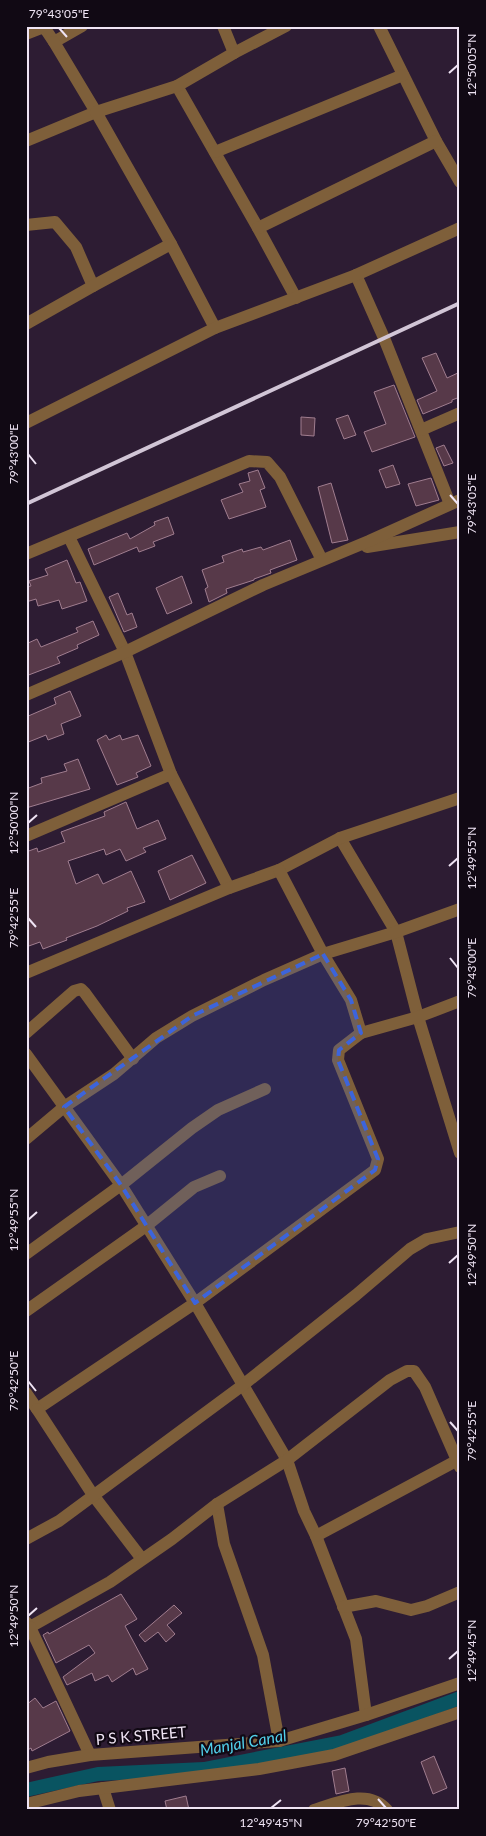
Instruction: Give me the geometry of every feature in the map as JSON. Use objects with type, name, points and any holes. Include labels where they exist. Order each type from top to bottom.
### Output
[{"type":"street","points":[[26,34],[44,26],[96,112],[171,244],[215,328]]},
{"type":"street","points":[[54,42],[82,26]]},
{"type":"street","points":[[223,26],[234,53]]},
{"type":"street","points":[[26,141],[96,112],[177,86],[286,26]]},
{"type":"street","points":[[379,26],[436,141],[460,182]]},
{"type":"street","points":[[215,152],[403,75]]},
{"type":"street","points":[[177,86],[296,298]]},
{"type":"street","points":[[258,228],[436,141]]},
{"type":"street","points":[[26,225],[55,222],[76,247],[93,286]]},
{"type":"street","points":[[26,423],[215,328],[356,275],[460,228]]},
{"type":"street","points":[[26,324],[171,244]]},
{"type":"street","points":[[26,695],[125,652],[263,585],[455,502],[421,430],[356,275]]},
{"type":"street","points":[[421,430],[460,413]]},
{"type":"street","points":[[26,554],[248,461],[267,462],[280,477],[322,560]]},
{"type":"street","points":[[347,550],[460,532]]},
{"type":"street","points":[[69,537],[125,652],[171,774],[229,888]]},
{"type":"street","points":[[26,836],[171,774]]},
{"type":"street","points":[[26,973],[229,888],[279,870],[340,838],[460,799]]},
{"type":"street","points":[[340,838],[396,932],[418,1018],[460,1153]]},
{"type":"street","points":[[279,870],[322,954],[351,1000],[361,1032]]},
{"type":"street","points":[[26,1139],[64,1107],[114,1074],[156,1038],[192,1016],[322,954],[396,932],[460,909]]},
{"type":"street","points":[[26,1034],[74,990],[81,989],[133,1059]]},
{"type":"street","points":[[37,1409],[195,1303],[376,1170],[378,1159],[338,1060],[339,1050],[361,1032],[418,1018],[460,1001]]},
{"type":"street","points":[[26,1054],[121,1185],[195,1303],[287,1460],[304,1511],[316,1536],[356,1639],[366,1715]]},
{"type":"street","points":[[26,1254],[121,1185],[212,1114],[265,1089]]},
{"type":"street","points":[[26,1311],[146,1226],[194,1187],[220,1176]]},
{"type":"street","points":[[26,1539],[58,1520],[243,1385],[356,1295],[410,1249],[427,1239],[460,1232]]},
{"type":"street","points":[[90,1755],[28,1624],[110,1582],[217,1504],[287,1460],[390,1380],[407,1371],[414,1371],[425,1387],[458,1464],[316,1536]]},
{"type":"street","points":[[26,1393],[93,1495],[142,1560]]},
{"type":"street","points":[[217,1504],[224,1544],[263,1655],[279,1741]]},
{"type":"street","points":[[343,1607],[376,1600],[411,1610],[427,1606],[460,1592]]},
{"type":"street","name":"P S K STREET","points":[[26,1768],[48,1762],[90,1755],[279,1741],[366,1715],[460,1683]]},
{"type":"street","points":[[26,1804],[79,1791],[259,1769],[334,1755],[460,1712]]},
{"type":"street","points":[[103,1788],[110,1810]]},
{"type":"street","points":[[314,1810],[354,1799],[367,1798],[383,1805],[387,1810]]},
{"type":"highlighted area","points":[[323,954],[351,1000],[361,1033],[339,1050],[338,1060],[378,1159],[375,1170],[195,1303],[121,1185],[64,1107],[192,1016]]},
{"type":"building","points":[[436,353],[447,378],[460,372],[460,397],[423,414],[417,400],[437,391],[422,358]]},
{"type":"building","points":[[394,385],[415,437],[372,452],[364,432],[386,424],[374,392]]},
{"type":"building","points":[[348,415],[356,435],[344,439],[336,419]]},
{"type":"building","points":[[301,417],[315,418],[314,436],[301,435]]},
{"type":"building","points":[[444,445],[453,463],[444,466],[436,448]]},
{"type":"building","points":[[393,465],[400,484],[386,488],[379,470]]},
{"type":"building","points":[[258,470],[265,488],[260,490],[266,507],[229,519],[221,500],[243,492],[239,484],[250,481],[248,473]]},
{"type":"building","points":[[431,478],[439,500],[416,506],[408,484]]},
{"type":"building","points":[[331,483],[348,540],[332,543],[318,487]]},
{"type":"building","points":[[168,517],[174,534],[153,542],[155,546],[139,552],[137,547],[94,565],[88,549],[127,533],[130,539],[155,525],[154,522]]},
{"type":"building","points":[[290,540],[297,560],[270,570],[271,573],[254,580],[226,589],[227,593],[209,602],[205,589],[208,587],[202,570],[224,562],[222,556],[242,549],[243,552],[261,547],[263,550]]},
{"type":"building","points":[[67,560],[76,583],[80,582],[87,601],[62,609],[59,600],[38,606],[36,599],[26,602],[26,587],[31,586],[29,581],[48,575],[45,569]]},
{"type":"building","points":[[182,576],[192,603],[167,614],[156,588]]},
{"type":"building","points":[[118,593],[127,615],[132,613],[137,627],[124,632],[109,597]]},
{"type":"building","points":[[93,621],[99,635],[77,645],[78,648],[57,657],[60,663],[26,676],[26,644],[37,639],[41,647],[78,632],[76,628]]},
{"type":"building","points":[[70,691],[81,716],[61,724],[64,734],[48,740],[46,735],[26,743],[26,717],[56,704],[54,698]]},
{"type":"building","points":[[106,735],[109,740],[120,735],[122,740],[138,735],[151,766],[136,773],[138,777],[117,785],[97,740]]},
{"type":"building","points":[[78,759],[90,789],[26,808],[26,789],[42,783],[41,778],[67,771],[64,764]]},
{"type":"building","points":[[126,802],[137,829],[158,820],[166,839],[143,848],[146,852],[126,861],[120,849],[106,855],[104,849],[68,861],[76,884],[98,874],[103,884],[131,871],[145,902],[127,908],[128,911],[66,938],[67,940],[43,949],[40,942],[26,947],[26,852],[37,848],[38,852],[65,842],[61,832],[105,816],[104,812]]},
{"type":"building","points":[[192,855],[206,883],[170,900],[158,871]]},
{"type":"building","points":[[121,1594],[137,1619],[125,1626],[148,1669],[136,1675],[133,1668],[112,1682],[108,1675],[95,1681],[92,1673],[67,1685],[63,1677],[95,1653],[89,1645],[56,1663],[43,1635],[48,1632],[49,1634]]},
{"type":"building","points":[[174,1605],[182,1613],[167,1625],[175,1634],[166,1642],[158,1632],[145,1642],[139,1635]]},
{"type":"building","points":[[35,1698],[43,1708],[56,1701],[70,1731],[32,1751],[31,1748],[26,1751],[26,1705]]},
{"type":"building","points":[[434,1756],[447,1788],[433,1794],[421,1762]]},
{"type":"building","points":[[345,1768],[349,1791],[336,1794],[332,1771]]},
{"type":"building","points":[[186,1796],[189,1810],[167,1810],[165,1801]]},
{"type":"waterway","name":"Manjal Canal","points":[[26,1790],[98,1774],[204,1769],[342,1742],[460,1698]]},
{"type":"railway","points":[[26,504],[460,303]]}]
